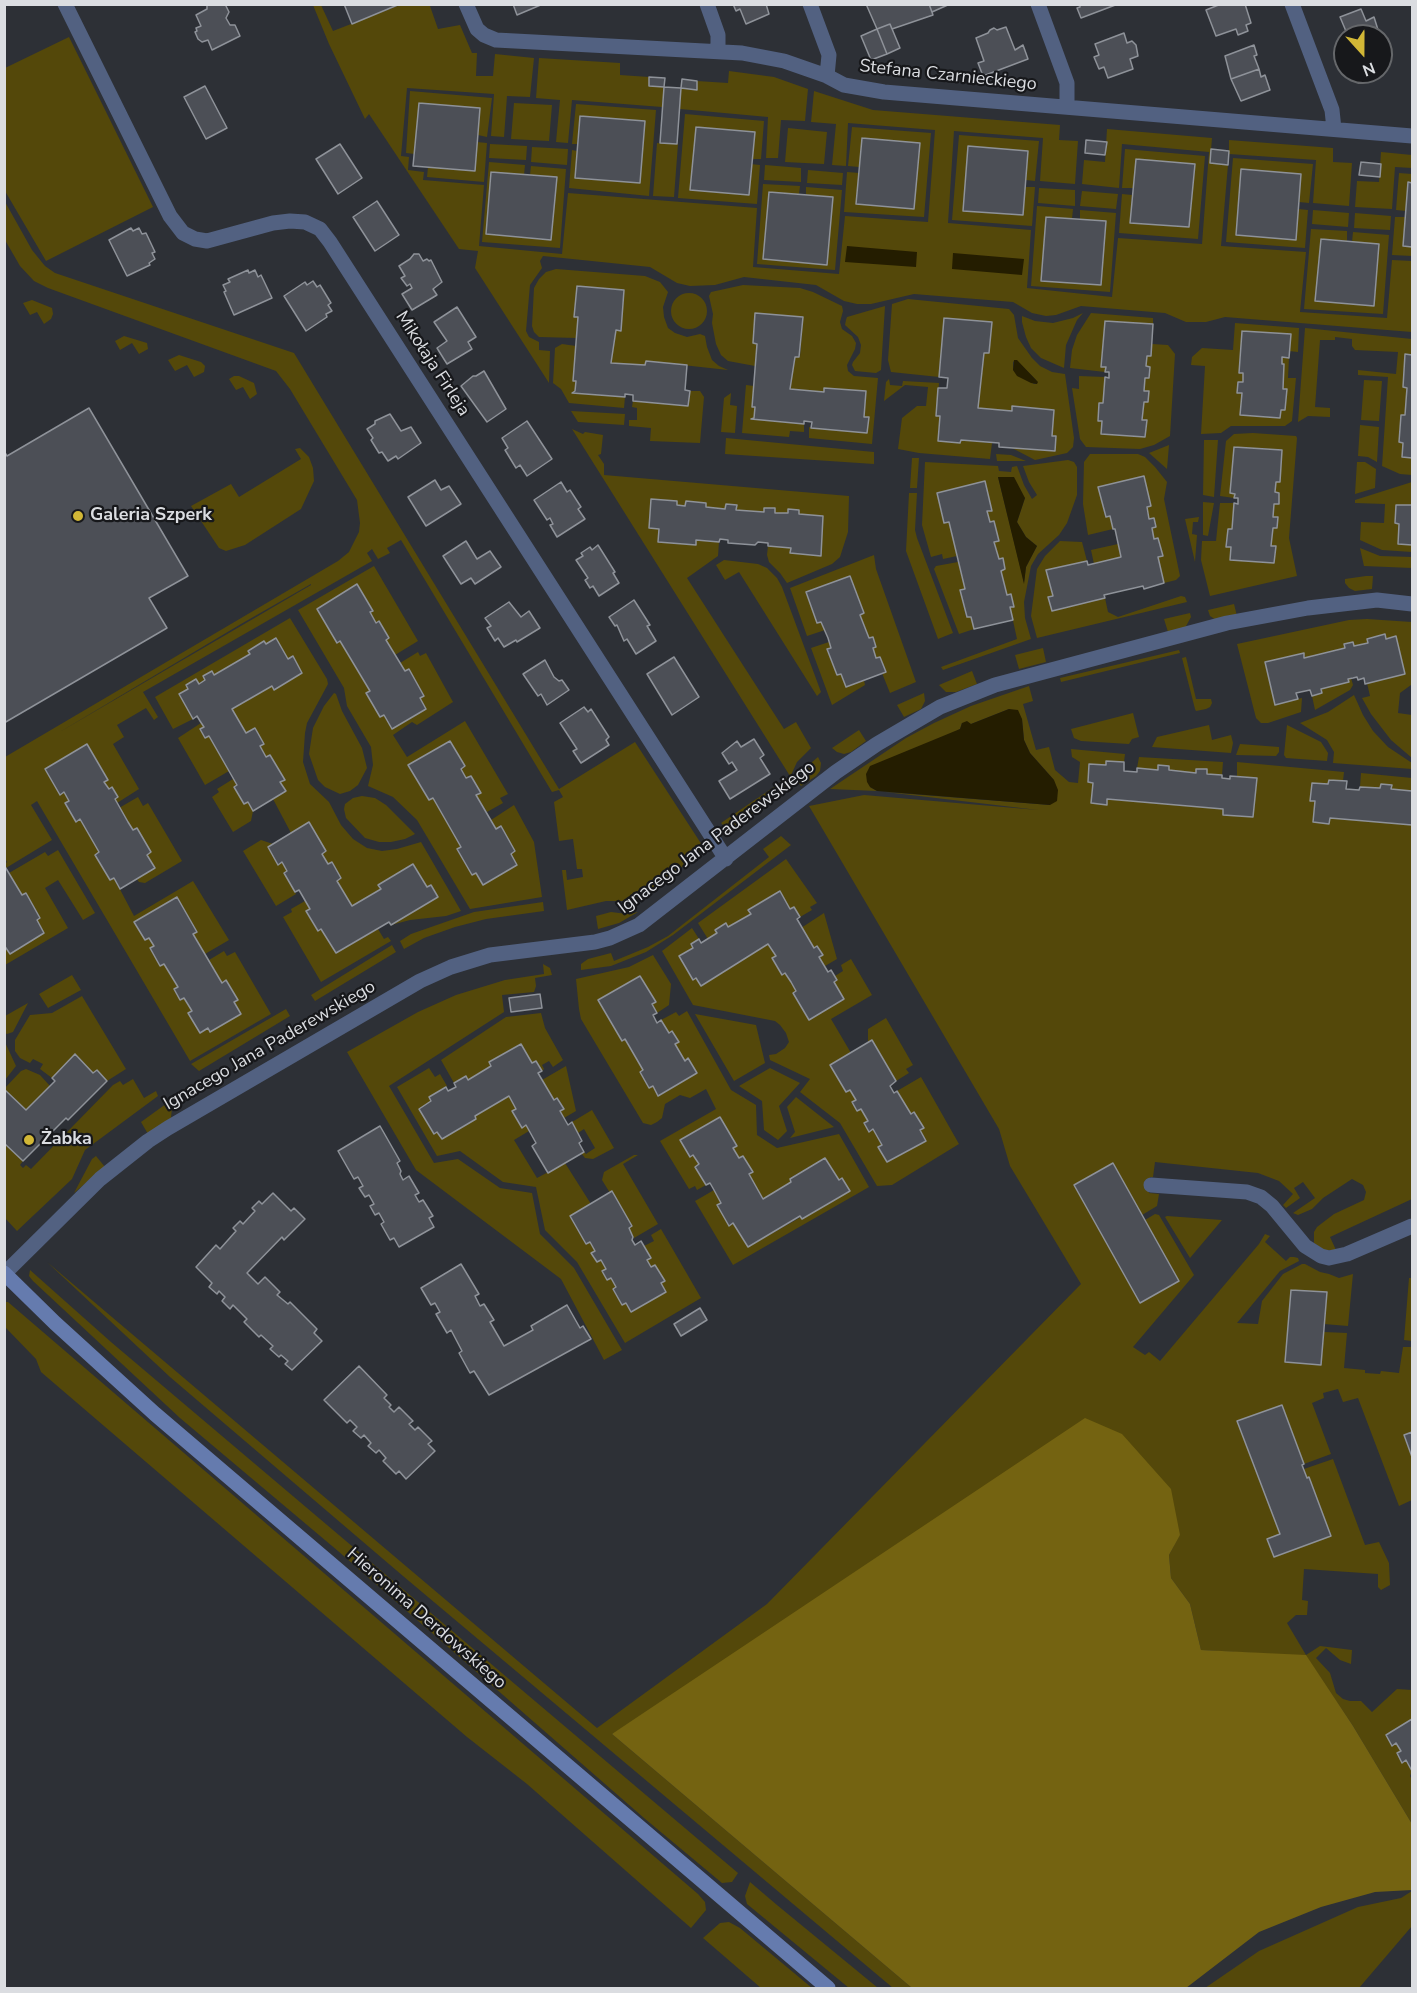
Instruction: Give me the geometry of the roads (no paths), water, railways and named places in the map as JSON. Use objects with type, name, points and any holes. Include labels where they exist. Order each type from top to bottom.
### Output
[{"type":"main road","name":"Hieronima Derdowskiego","points":[[5,1273],[156,1414],[828,1989]]},
{"type":"street","name":"Mikołaja Firleja","points":[[65,4],[170,216],[183,233],[195,239],[207,241],[273,223],[291,221],[305,222],[320,229],[726,859]]},
{"type":"street","name":"Stefana Czarnieckiego","points":[[466,4],[477,29],[496,40],[742,53],[784,61],[827,76],[844,85],[884,92],[1413,136]]},
{"type":"street","points":[[707,4],[718,35],[718,51]]},
{"type":"street","points":[[810,4],[829,55],[827,76]]},
{"type":"street","points":[[1038,4],[1067,82],[1066,106]]},
{"type":"street","points":[[1292,4],[1332,110],[1334,129]]},
{"type":"street","name":"Ignacego Jana Paderewskiego","points":[[5,1273],[100,1179],[148,1141],[410,987],[452,967],[490,956],[595,942],[623,933],[654,915],[804,795],[844,766],[919,719],[963,697],[1040,672],[1227,623],[1308,608],[1368,601],[1413,604]]},
{"type":"street","points":[[1151,1185],[1247,1192],[1261,1197],[1272,1206],[1305,1246],[1329,1258],[1347,1254],[1413,1226]]},
{"type":"place","name":"Galeria Szperk","points":[[78,516]]},
{"type":"place","name":"Żabka","points":[[29,1140]]}]
